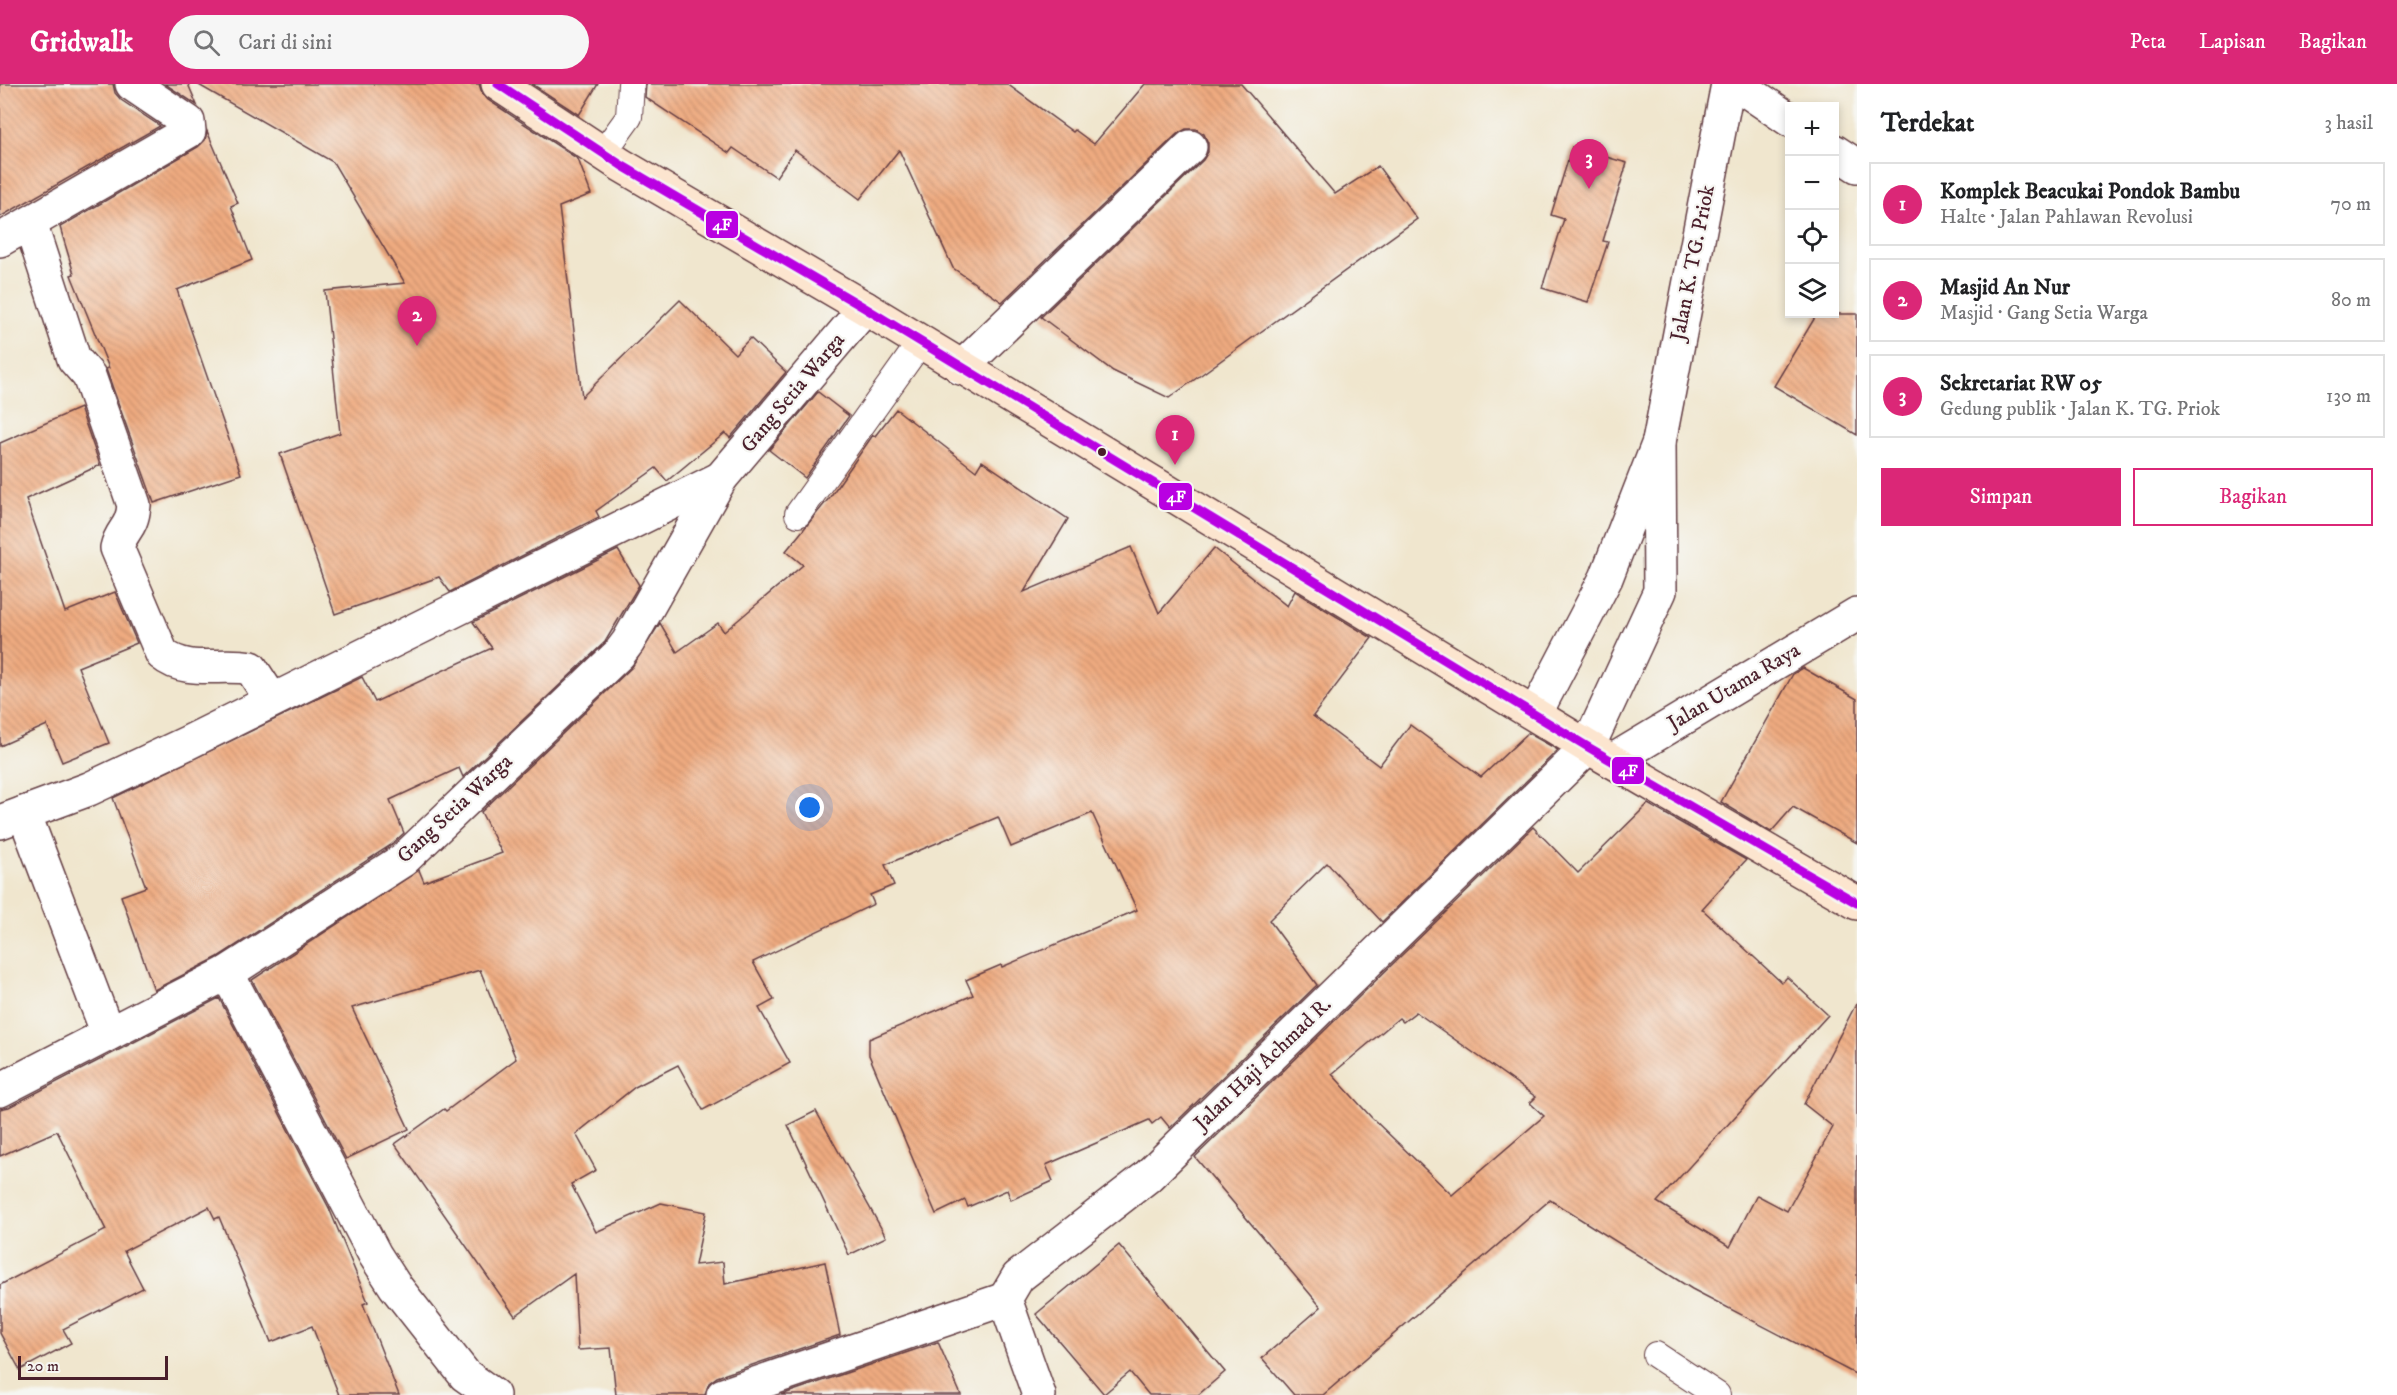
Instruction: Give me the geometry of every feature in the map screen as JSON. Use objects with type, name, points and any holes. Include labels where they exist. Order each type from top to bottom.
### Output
[{"type":"main road","points":[[498,84],[603,153],[865,308],[1600,754],[1857,903]]},
{"type":"street","points":[[0,240],[189,131],[188,122],[132,84]]},
{"type":"street","name":"Jalan K. TG. Priok","points":[[1535,714],[1606,578],[1659,442],[1728,84]]},
{"type":"street","points":[[1737,84],[1785,117]]},
{"type":"street","points":[[961,368],[1190,147]]},
{"type":"street","points":[[1839,154],[1857,166]]},
{"type":"street","points":[[30,223],[74,359],[89,376],[134,505],[133,518],[128,529],[119,538],[117,548],[162,654],[177,662],[205,668],[242,666],[251,668],[272,700]]},
{"type":"street","name":"Gang Setia Warga","points":[[0,1090],[227,973],[403,860],[619,654],[721,478],[865,308]]},
{"type":"street","name":"Jalan K. TG. Priok","points":[[1600,754],[1660,591],[1659,442]]},
{"type":"street","name":"Gang Setia Warga","points":[[12,818],[89,789],[721,478]]},
{"type":"street","name":"Jalan Utama Raya","points":[[1600,754],[1857,614]]},
{"type":"street","name":"Jalan Haji Achmad R.","points":[[1005,1299],[1018,1276],[1147,1177],[1600,754]]},
{"type":"street","points":[[12,818],[108,1034]]},
{"type":"street","points":[[227,973],[375,1255],[395,1286],[465,1375],[493,1395]]},
{"type":"street","points":[[723,1395],[1005,1299],[1039,1395]]},
{"type":"lane","points":[[603,153],[629,117],[632,84]]},
{"type":"lane","points":[[798,514],[920,343]]},
{"type":"lane","points":[[1656,1356],[1717,1395]]},
{"type":"building","points":[[0,84],[113,84],[115,93],[121,100],[160,126],[0,217]]},
{"type":"building","points":[[165,84],[188,84],[197,105]]},
{"type":"building","points":[[197,84],[479,84],[488,100],[578,159],[591,194],[559,207],[582,397],[680,300],[735,354],[750,338],[786,372],[730,438],[725,433],[667,481],[656,468],[596,511],[599,517],[450,592],[439,577],[335,614],[280,454],[340,433],[325,291],[405,283],[333,162]]},
{"type":"building","points":[[532,84],[598,84],[579,115]]},
{"type":"building","points":[[646,84],[1007,84],[1073,132],[1075,130],[1094,144],[1145,84],[1241,84],[1335,194],[1378,166],[1417,219],[1169,398],[1113,371],[1041,317],[1203,160],[1208,152],[1208,143],[1204,134],[1196,129],[1186,129],[1177,134],[1002,302],[953,268],[899,150],[860,199],[795,150],[776,177],[733,148],[729,153],[645,97]]},
{"type":"building","points":[[207,131],[238,203],[231,206],[252,260],[177,290],[241,474],[154,503],[106,369],[109,368],[71,275],[74,274],[60,227],[198,147],[205,140]]},
{"type":"building","points":[[1572,147],[1627,163],[1603,241],[1608,242],[1588,302],[1542,288],[1564,219],[1551,215]]},
{"type":"building","points":[[1839,314],[1857,314],[1857,435],[1774,386],[1815,318],[1839,318]]},
{"type":"building","points":[[818,392],[849,416],[805,478],[769,450]]},
{"type":"building","points":[[80,408],[100,465],[26,499],[65,612],[115,592],[137,643],[78,667],[109,743],[62,762],[47,725],[0,746],[0,443]]},
{"type":"building","points":[[896,409],[976,471],[982,461],[1068,519],[1024,592],[1131,547],[1159,613],[1214,548],[1287,606],[1295,591],[1372,638],[1313,716],[1379,766],[1410,725],[1481,777],[1528,733],[1558,750],[1382,922],[1327,863],[1269,920],[1317,985],[1170,1128],[1161,1117],[1152,1124],[1149,1120],[1046,1165],[1053,1181],[1011,1200],[1007,1190],[968,1207],[965,1200],[936,1214],[869,1055],[869,1039],[973,995],[966,980],[1137,910],[1092,813],[1011,847],[998,817],[885,865],[894,885],[870,895],[874,904],[753,962],[774,1000],[759,1008],[790,1063],[703,1110],[678,1065],[635,1087],[576,1134],[596,1170],[571,1184],[596,1232],[661,1203],[706,1212],[695,1265],[723,1262],[725,1284],[825,1262],[840,1335],[717,1377],[709,1383],[705,1395],[616,1395],[611,1348],[578,1350],[574,1274],[515,1316],[395,1144],[444,1109],[446,1111],[516,1059],[480,970],[352,1008],[409,1129],[346,1159],[252,980],[419,870],[424,882],[502,853],[481,812],[632,667],[660,623],[677,652],[718,623],[724,632],[803,565],[786,551],[830,497],[873,435],[875,436]]},
{"type":"building","points":[[618,550],[639,585],[605,642],[463,777],[459,768],[390,800],[404,833],[391,845],[218,957],[154,990],[121,896],[146,887],[113,798],[362,677],[375,702],[492,648],[473,622]]},
{"type":"building","points":[[1803,668],[1857,699],[1857,843],[1793,807],[1771,832],[1721,802],[1793,674]]},
{"type":"building","points":[[1648,804],[1746,860],[1702,909],[1782,983],[1787,977],[1828,1015],[1657,1202],[1730,1247],[1757,1195],[1787,1211],[1833,1127],[1804,1104],[1857,1002],[1857,1375],[1692,1289],[1550,1200],[1323,1395],[1294,1395],[1262,1358],[1321,1307],[1195,1157],[1533,827],[1578,873]],"holes":[[[1416,1012],[1536,1097],[1530,1103],[1544,1116],[1452,1195],[1371,1117],[1332,1074],[1399,1018],[1403,1022]]]},
{"type":"building","points":[[219,998],[329,1208],[368,1302],[363,1304],[399,1395],[339,1395],[312,1326],[271,1342],[219,1217],[215,1219],[209,1207],[124,1251],[143,1288],[63,1329],[71,1343],[20,1370],[0,1333],[0,1285],[106,1230],[57,1131],[0,1156],[0,1109],[9,1107]]},
{"type":"building","points":[[816,1111],[886,1237],[849,1255],[788,1125]]},
{"type":"building","points":[[1119,1245],[1225,1372],[1198,1395],[1149,1395],[1130,1372],[1104,1394],[1036,1314]]},
{"type":"building","points":[[938,1342],[961,1395],[781,1395]]},
{"type":"transit line","name":"4F","points":[[498,84],[621,165],[865,308],[1588,747],[1857,903]]},
{"type":"place","name":"Sekretariat RW 05","points":[[1589,189]]},
{"type":"place","name":"Masjid An Nur","points":[[417,346]]},
{"type":"place","name":"Komplek Beacukai Pondok Bambu","points":[[1175,465]]}]
